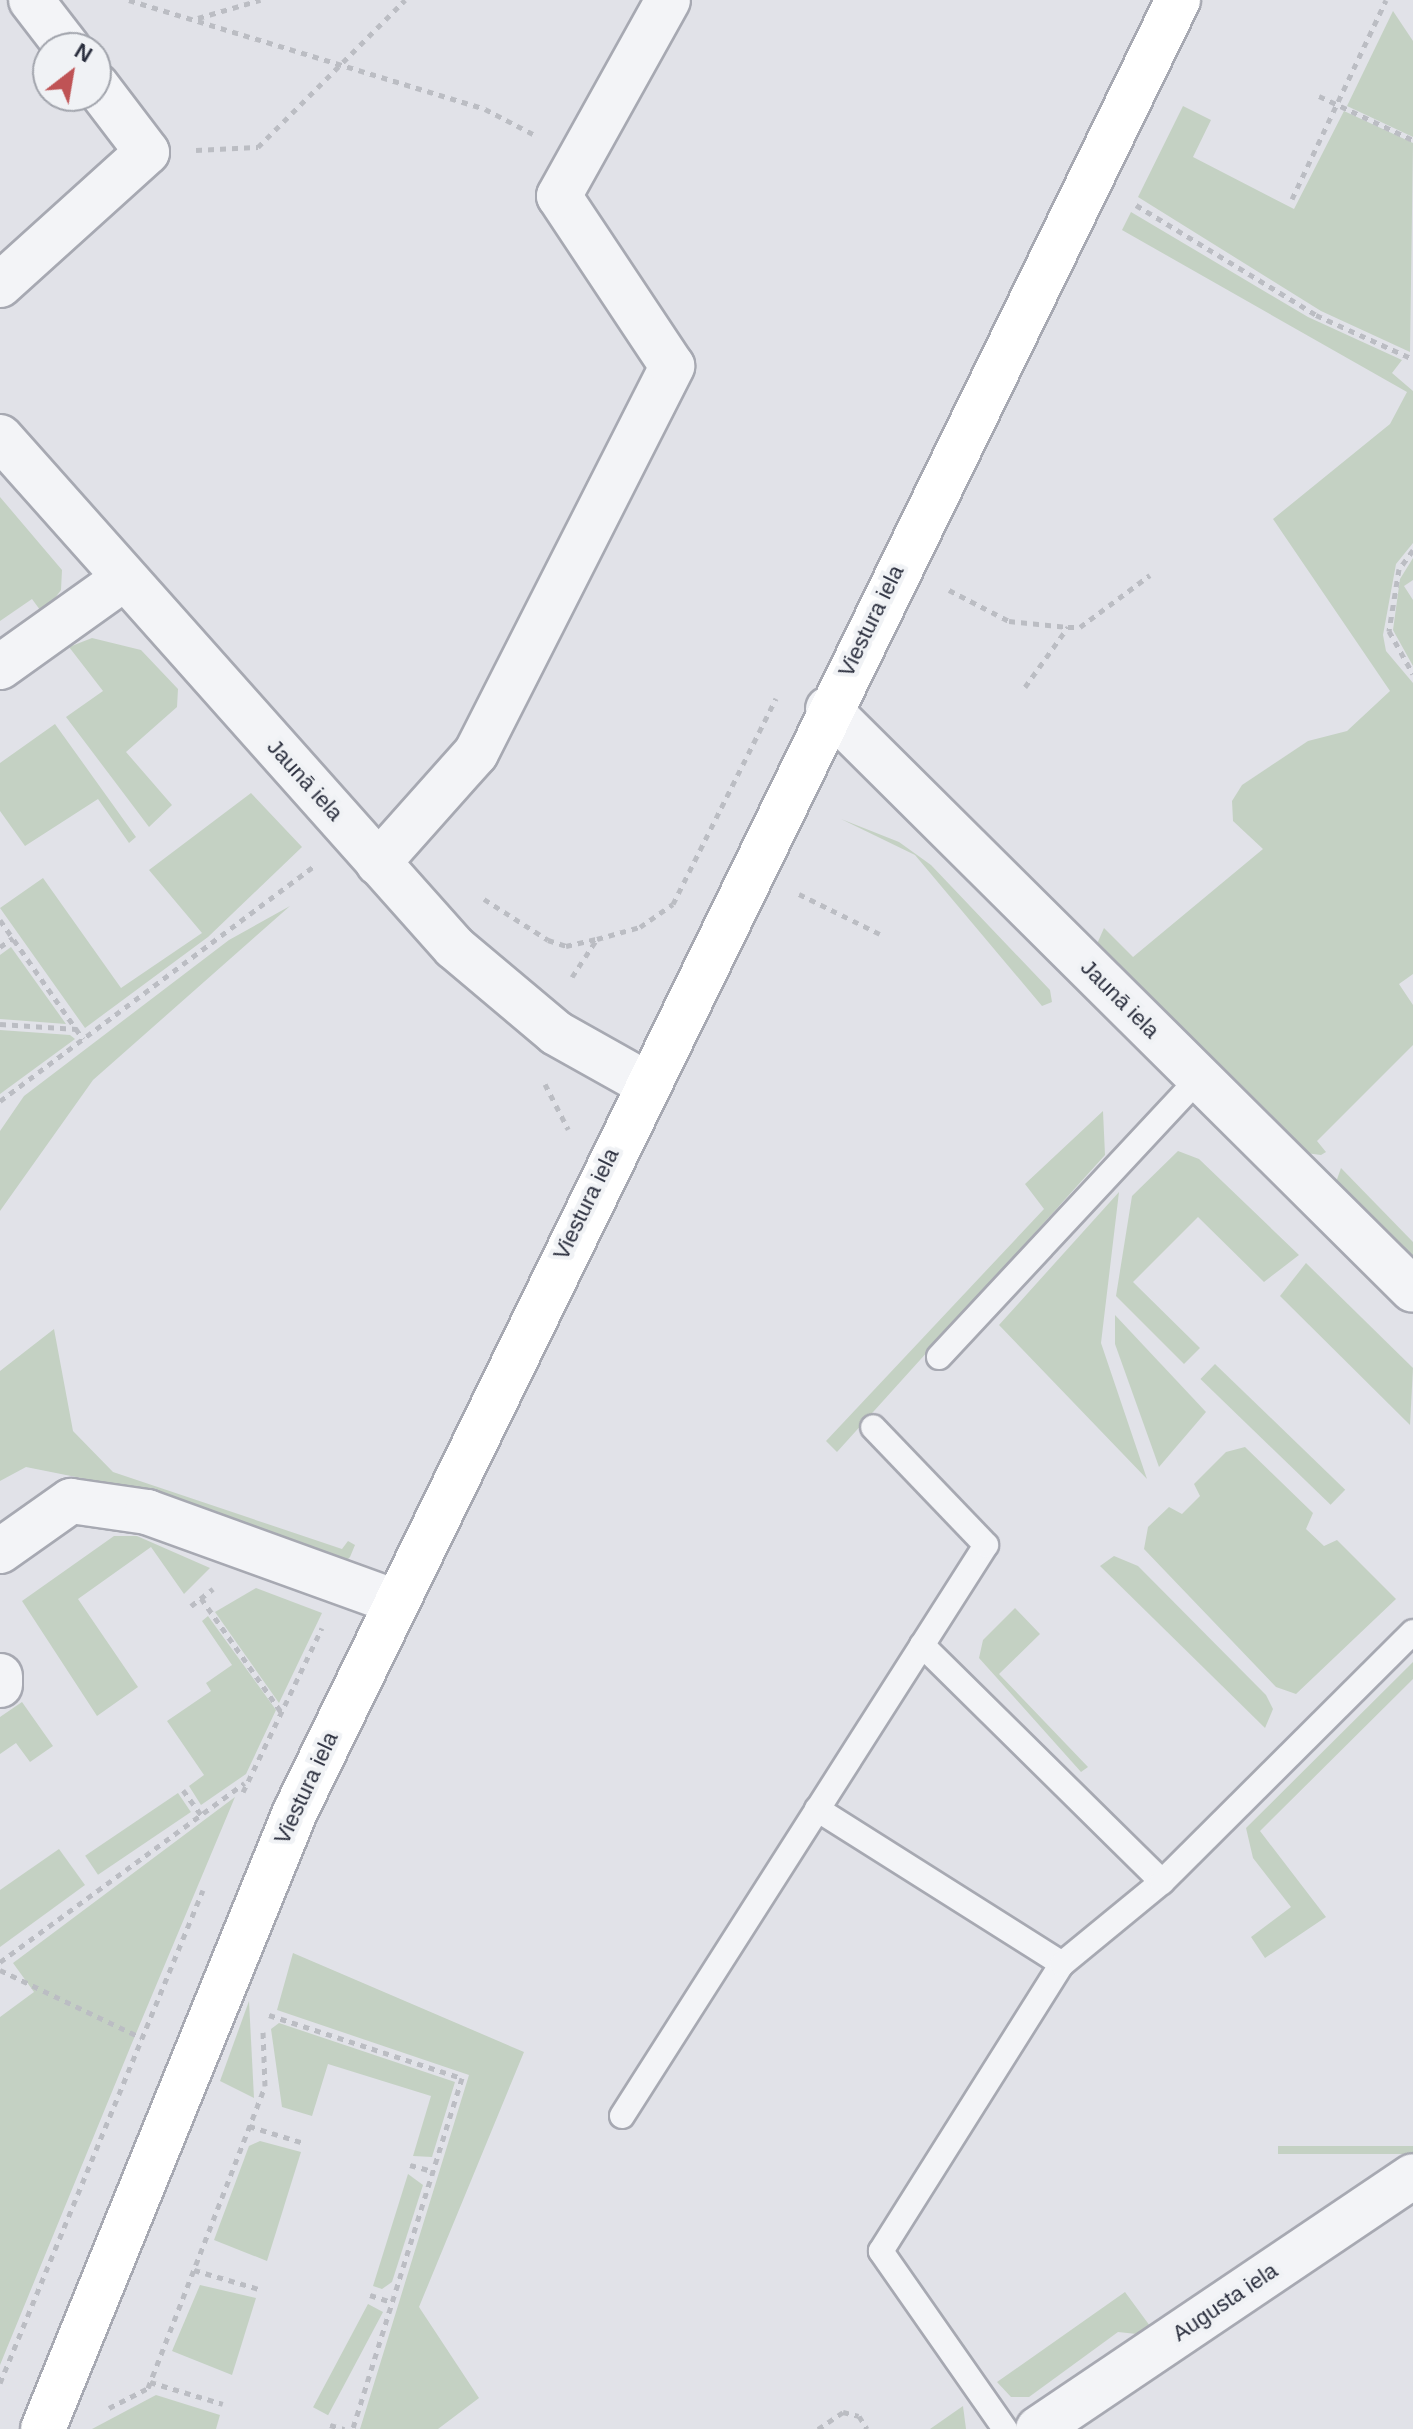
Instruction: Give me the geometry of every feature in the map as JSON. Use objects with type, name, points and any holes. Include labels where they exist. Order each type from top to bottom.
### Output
[{"type":"street","points":[[31,0],[56,32]]},
{"type":"street","points":[[366,849],[406,840],[476,753],[672,366],[559,196],[668,0]]},
{"type":"street","name":"Viestura iela","points":[[43,2429],[247,1919],[393,1601],[1178,0]]},
{"type":"street","points":[[0,285],[147,152],[112,106]]},
{"type":"street","name":"Jaunā iela","points":[[0,437],[366,849],[482,974],[556,1033],[645,1083]]},
{"type":"street","points":[[0,667],[125,578]]},
{"type":"street","name":"Jaunā iela","points":[[828,709],[1413,1290]]},
{"type":"street","points":[[0,1551],[71,1501],[147,1512],[393,1601]]},
{"type":"street","points":[[0,1676],[0,1685]]},
{"type":"street","name":"Augusta iela","points":[[1038,2429],[1413,2176]]},
{"type":"lane","points":[[939,1357],[1199,1078]]},
{"type":"lane","points":[[622,2116],[986,1545],[873,1427]]},
{"type":"lane","points":[[1005,2429],[881,2251],[1062,1964],[1162,1882],[1413,1632]]},
{"type":"lane","points":[[922,1645],[1162,1882]]},
{"type":"lane","points":[[817,1809],[1062,1964]]},
{"type":"path","points":[[129,0],[197,18],[338,67],[485,109],[577,163]]},
{"type":"path","points":[[197,18],[260,0]]},
{"type":"path","points":[[147,152],[258,147],[405,0]]},
{"type":"path","points":[[1292,199],[1386,0]]},
{"type":"path","points":[[1319,96],[1413,140]]},
{"type":"path","points":[[1129,200],[1316,315],[1413,359]]},
{"type":"path","points":[[1413,550],[1399,569],[1389,631],[1413,674]]},
{"type":"path","points":[[940,585],[1009,621],[1080,627],[1150,575]]},
{"type":"path","points":[[1025,687],[1068,627]]},
{"type":"path","points":[[0,1108],[2,1100],[83,1039],[366,849]]},
{"type":"path","points":[[469,887],[548,940],[566,946],[597,939]]},
{"type":"path","points":[[792,891],[880,934]]},
{"type":"path","points":[[0,920],[83,1039]]},
{"type":"path","points":[[0,947],[13,938]]},
{"type":"path","points":[[0,1024],[77,1029]]},
{"type":"path","points":[[201,1598],[281,1712]]},
{"type":"path","points":[[0,1962],[247,1781]]},
{"type":"path","points":[[183,1790],[201,1815]]},
{"type":"path","points":[[0,1970],[142,2038]]},
{"type":"path","points":[[262,2013],[462,2078],[353,2429]]},
{"type":"path","points":[[249,2126],[304,2143]]},
{"type":"path","points":[[410,2165],[433,2171]]},
{"type":"path","points":[[194,2270],[259,2289]]},
{"type":"path","points":[[370,2295],[393,2302]]},
{"type":"path","points":[[150,2382],[223,2404]]},
{"type":"path","points":[[818,2429],[843,2412],[859,2416],[867,2429]]},
{"type":"path","points":[[330,2425],[344,2429]]},
{"type":"green space","points":[[1393,11],[1413,41],[1413,137],[1347,106]]},
{"type":"green space","points":[[1183,106],[1211,120],[1193,157],[1294,209],[1344,111],[1413,143],[1410,352],[1321,311],[1138,197]]},
{"type":"green space","points":[[1131,212],[1308,317],[1402,360],[1392,373],[1413,391],[1413,543],[1396,564],[1383,635],[1386,651],[1413,683],[1413,974],[1399,984],[1413,1005],[1413,1045],[1317,1141],[1326,1152],[1321,1155],[1306,1153],[1097,944],[1104,928],[1133,957],[1263,849],[1233,821],[1232,801],[1242,785],[1308,741],[1347,731],[1390,691],[1273,519],[1390,424],[1407,392],[1122,230]]},
{"type":"green space","points":[[0,497],[62,570],[61,590],[43,614],[32,599],[0,621]]},
{"type":"green space","points":[[1413,558],[1413,580],[1404,586],[1413,600],[1413,666],[1393,630],[1400,579]]},
{"type":"green space","points":[[92,638],[141,650],[178,689],[177,707],[126,752],[172,805],[149,827],[66,717],[103,691],[69,647]]},
{"type":"green space","points":[[55,724],[136,837],[129,843],[98,799],[25,846],[0,811],[0,763]]},
{"type":"green space","points":[[251,793],[302,847],[208,937],[85,1028],[0,908],[43,878],[121,988],[202,933],[149,870]]},
{"type":"green space","points":[[841,819],[899,842],[931,865],[1050,990],[1052,1002],[1042,1006],[915,855]]},
{"type":"green space","points":[[290,906],[93,1080],[0,1211],[0,1131],[24,1096],[229,940]]},
{"type":"green space","points":[[11,947],[66,1024],[0,1019],[0,955]]},
{"type":"green space","points":[[0,1030],[70,1035],[75,1039],[0,1094]]},
{"type":"green space","points":[[1103,1111],[1105,1155],[837,1452],[826,1441],[1044,1209],[1025,1184]]},
{"type":"green space","points":[[1178,1151],[1199,1159],[1299,1255],[1264,1282],[1198,1217],[1133,1282],[1200,1348],[1184,1364],[1116,1296],[1132,1196]]},
{"type":"green space","points":[[1341,1168],[1413,1242],[1413,1264],[1335,1185]]},
{"type":"green space","points":[[1119,1192],[1101,1343],[1147,1479],[999,1325]]},
{"type":"green space","points":[[1306,1263],[1413,1368],[1410,1425],[1280,1296]]},
{"type":"green space","points":[[1115,1315],[1206,1412],[1159,1467],[1115,1344]]},
{"type":"green space","points":[[54,1329],[73,1431],[113,1472],[342,1549],[348,1541],[355,1545],[350,1557],[343,1564],[146,1491],[26,1467],[0,1481],[0,1371]]},
{"type":"green space","points":[[1215,1364],[1345,1490],[1331,1505],[1200,1379]]},
{"type":"green space","points":[[1245,1447],[1313,1513],[1306,1529],[1324,1546],[1337,1540],[1396,1599],[1296,1694],[1276,1687],[1144,1549],[1148,1527],[1169,1507],[1182,1514],[1200,1496],[1194,1484],[1226,1452]]},
{"type":"green space","points":[[114,1536],[137,1536],[210,1568],[184,1594],[151,1547],[78,1599],[138,1687],[97,1716],[22,1601]]},
{"type":"green space","points":[[1114,1556],[1138,1566],[1266,1695],[1273,1709],[1265,1728],[1100,1566]]},
{"type":"green space","points":[[256,1588],[322,1613],[279,1703],[215,1612]]},
{"type":"green space","points":[[1015,1608],[1040,1634],[999,1674],[1088,1767],[1081,1772],[979,1658],[983,1640]]},
{"type":"green space","points":[[208,1616],[276,1710],[246,1774],[201,1805],[189,1786],[204,1775],[167,1721],[211,1691],[206,1683],[232,1665],[202,1621]]},
{"type":"green space","points":[[1413,1662],[1413,1679],[1260,1831],[1326,1917],[1265,1958],[1251,1937],[1291,1907],[1253,1858],[1246,1828]]},
{"type":"green space","points":[[22,1702],[53,1746],[30,1762],[16,1743],[0,1754],[0,1717]]},
{"type":"green space","points":[[178,1793],[191,1812],[98,1875],[85,1856]]},
{"type":"green space","points":[[235,1797],[0,2365],[0,2017],[34,1992],[13,1963]]},
{"type":"green space","points":[[59,1849],[85,1885],[0,1947],[0,1890]]},
{"type":"green space","points":[[293,1953],[524,2052],[419,2307],[479,2398],[438,2429],[360,2429],[469,2075],[277,2010]]},
{"type":"green space","points":[[249,2001],[254,2098],[220,2081]]},
{"type":"green space","points":[[279,2023],[455,2082],[432,2157],[413,2156],[431,2096],[328,2064],[312,2116],[282,2107],[271,2029]]},
{"type":"green space","points":[[260,2141],[301,2152],[267,2261],[214,2240],[249,2146]]},
{"type":"green space","points":[[1278,2146],[1413,2146],[1413,2154],[1278,2154]]},
{"type":"green space","points":[[408,2174],[423,2185],[392,2282],[382,2289],[373,2286]]},
{"type":"green space","points":[[1242,2266],[1146,2335],[1118,2332],[1029,2397],[1011,2397],[997,2382],[1125,2292],[1150,2326]]},
{"type":"green space","points":[[200,2285],[256,2298],[232,2375],[172,2351]]},
{"type":"green space","points":[[368,2304],[383,2312],[328,2415],[313,2407]]},
{"type":"green space","points":[[156,2395],[220,2415],[216,2429],[92,2429]]},
{"type":"green space","points":[[963,2406],[966,2429],[930,2429]]}]
